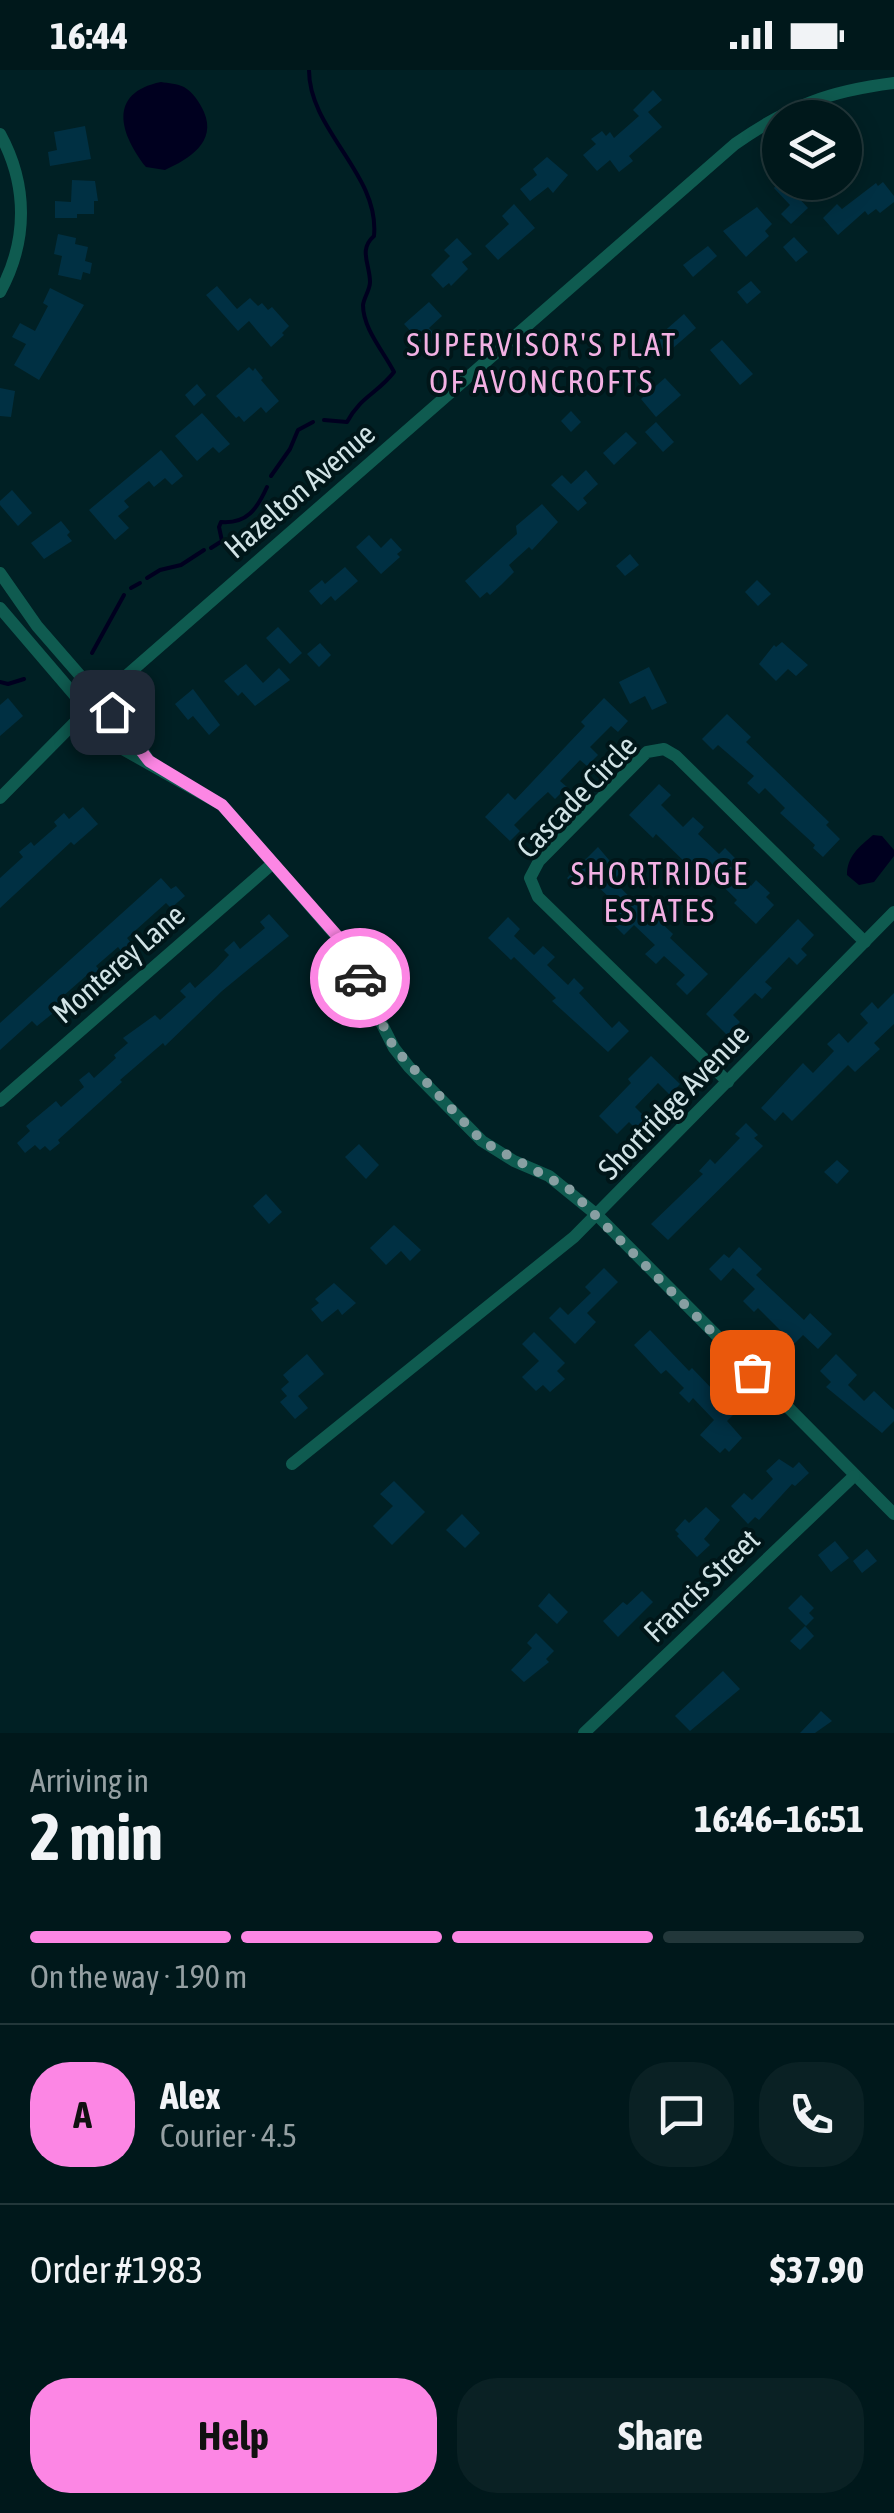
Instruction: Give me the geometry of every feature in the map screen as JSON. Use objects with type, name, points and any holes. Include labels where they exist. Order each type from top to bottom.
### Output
[{"type":"street","name":"Hazelton Avenue","points":[[0,798],[101,698],[735,144],[778,115],[811,100],[844,90],[894,84]]},
{"type":"street","points":[[0,134],[18,174],[21,232],[14,262],[0,292]]},
{"type":"street","points":[[0,573],[5,595],[101,698],[149,761]]},
{"type":"street","points":[[0,608],[119,747],[222,805],[339,938],[394,1048],[482,1141],[559,1182],[598,1215],[894,1514]]},
{"type":"street","name":"Cascade Circle","points":[[728,1082],[538,897],[530,878],[552,849],[647,752],[664,750],[676,756],[865,942]]},
{"type":"street","name":"Monterey Lane","points":[[0,1102],[272,864]]},
{"type":"street","name":"Shortridge Avenue","points":[[292,1464],[598,1215],[894,912]]},
{"type":"street","name":"Francis Street","points":[[584,1733],[854,1476]]},
{"type":"water","points":[[161,82],[182,86],[190,92],[207,123],[204,141],[198,148],[165,170],[146,167],[130,141],[123,116],[132,95]]},
{"type":"water","points":[[873,835],[882,836],[894,850],[894,856],[874,882],[859,885],[847,875],[849,862]]},
{"type":"building","points":[[653,90],[662,100],[648,112],[662,127],[629,156],[633,161],[619,172],[610,160],[597,171],[583,155],[596,144],[591,139],[602,131],[606,136],[610,132],[614,138],[639,116],[633,110]]},
{"type":"building","points":[[85,126],[91,159],[50,166],[48,152],[57,150],[54,132]]},
{"type":"building","points":[[547,157],[568,175],[553,193],[548,187],[530,201],[520,189],[537,175],[533,169]]},
{"type":"building","points":[[72,180],[95,181],[98,201],[94,201],[94,214],[55,218],[55,201],[71,202]]},
{"type":"building","points":[[883,182],[894,196],[894,202],[880,213],[876,209],[868,215],[865,211],[838,235],[823,218],[837,204],[842,209],[854,200],[862,200],[862,194],[876,183],[878,186]]},
{"type":"building","points":[[785,200],[801,200],[808,208],[791,224],[781,214],[790,205]]},
{"type":"building","points":[[514,204],[535,228],[498,260],[485,246],[509,224],[502,216]]},
{"type":"building","points":[[757,207],[772,224],[765,231],[769,236],[746,257],[723,231]]},
{"type":"building","points":[[58,234],[76,238],[75,244],[88,247],[85,261],[92,263],[90,274],[83,272],[81,280],[58,275],[62,256],[54,254]]},
{"type":"building","points":[[794,237],[808,252],[796,262],[783,247]]},
{"type":"building","points":[[457,238],[472,254],[462,262],[468,269],[451,286],[449,283],[443,288],[431,275],[450,256],[444,250]]},
{"type":"building","points":[[708,246],[717,256],[693,277],[683,265]]},
{"type":"building","points":[[751,281],[761,292],[747,304],[737,292]]},
{"type":"building","points":[[217,286],[237,309],[250,298],[258,306],[262,303],[268,310],[272,307],[289,326],[284,335],[271,347],[249,321],[238,331],[206,295]]},
{"type":"building","points":[[50,288],[84,305],[39,380],[14,365],[26,344],[12,337],[20,323],[35,331],[48,306],[43,303]]},
{"type":"building","points":[[429,302],[442,316],[429,328],[439,339],[428,350],[404,324]]},
{"type":"building","points":[[684,314],[696,328],[665,355],[653,341]]},
{"type":"building","points":[[722,340],[753,374],[740,385],[710,350]]},
{"type":"building","points":[[249,367],[253,371],[255,368],[279,401],[266,413],[261,407],[244,422],[216,396]]},
{"type":"building","points":[[665,378],[681,395],[656,417],[641,399]]},
{"type":"building","points":[[197,384],[206,395],[194,406],[185,395]]},
{"type":"building","points":[[0,388],[15,391],[11,417],[0,416]]},
{"type":"building","points":[[571,411],[581,422],[571,432],[561,421]]},
{"type":"building","points":[[202,413],[230,444],[219,453],[213,447],[197,461],[175,436]]},
{"type":"building","points":[[656,422],[674,442],[663,452],[645,432]]},
{"type":"building","points":[[626,432],[637,443],[614,465],[603,453]]},
{"type":"building","points":[[161,450],[183,476],[172,485],[165,478],[154,487],[149,481],[124,501],[129,507],[118,516],[129,528],[115,540],[89,510]]},
{"type":"building","points":[[586,470],[598,484],[583,498],[587,503],[578,511],[551,485],[562,475],[571,484]]},
{"type":"building","points":[[12,490],[32,513],[18,526],[0,505]]},
{"type":"building","points":[[542,504],[558,522],[532,550],[529,547],[509,565],[514,572],[501,585],[480,598],[465,581],[517,534],[516,526]]},
{"type":"building","points":[[61,521],[72,541],[44,559],[31,543]]},
{"type":"building","points":[[369,535],[381,548],[391,538],[402,550],[397,554],[400,557],[381,574],[356,547]]},
{"type":"building","points":[[630,554],[639,565],[625,576],[616,566]]},
{"type":"building","points":[[345,567],[358,581],[335,601],[331,596],[321,605],[309,591],[322,580],[325,584]]},
{"type":"building","points":[[757,580],[771,594],[758,606],[745,592]]},
{"type":"building","points":[[278,627],[302,653],[290,664],[266,638]]},
{"type":"building","points":[[782,642],[808,665],[796,676],[788,669],[776,681],[759,664],[774,645]]},
{"type":"building","points":[[320,643],[331,655],[319,667],[307,654]]},
{"type":"building","points":[[246,664],[263,683],[279,668],[290,680],[255,706],[224,681]]},
{"type":"building","points":[[649,667],[667,703],[652,710],[645,696],[630,704],[619,682]]},
{"type":"building","points":[[193,689],[220,725],[209,735],[193,716],[188,720],[175,704]]},
{"type":"building","points":[[8,698],[23,716],[0,736],[0,705]]},
{"type":"building","points":[[604,698],[628,721],[618,732],[611,726],[590,747],[598,755],[587,766],[580,760],[560,781],[567,787],[555,799],[548,792],[536,803],[514,825],[520,831],[510,841],[485,817],[508,793],[515,800],[585,726],[581,722]]},
{"type":"building","points":[[727,714],[751,737],[746,742],[829,822],[826,825],[840,839],[823,857],[780,813],[785,808],[765,788],[759,794],[747,783],[754,776],[718,745],[713,750],[702,739]]},
{"type":"building","points":[[659,784],[671,795],[661,805],[683,827],[693,817],[704,827],[698,834],[719,854],[725,848],[736,859],[730,866],[751,886],[756,880],[770,893],[766,897],[774,905],[756,924],[697,861],[690,867],[656,834],[653,838],[629,815]]},
{"type":"building","points":[[83,807],[98,824],[74,845],[71,842],[0,908],[0,878],[23,857],[19,852],[31,842],[34,846],[57,826],[54,822],[64,813],[69,819]]},
{"type":"building","points":[[598,847],[620,873],[613,880],[653,921],[656,918],[673,934],[670,938],[708,974],[687,995],[676,984],[685,975],[664,956],[656,964],[645,954],[655,945],[634,925],[624,935],[613,924],[622,916],[610,904],[613,901],[589,878],[579,889],[567,878]]},
{"type":"building","points":[[161,878],[185,896],[171,908],[166,903],[127,938],[132,944],[122,952],[118,947],[96,966],[101,972],[91,981],[87,975],[62,997],[67,1002],[37,1026],[32,1021],[0,1050],[0,1023]]},
{"type":"building","points":[[269,914],[289,936],[222,991],[165,1046],[163,1043],[120,1080],[58,1140],[60,1143],[50,1151],[35,1145],[25,1153],[17,1143],[30,1131],[26,1126],[56,1101],[61,1107],[84,1087],[79,1080],[89,1072],[94,1078],[116,1058],[114,1055],[128,1043],[123,1038],[155,1015],[160,1020],[186,997],[180,991],[190,982],[195,988],[216,969],[229,955],[224,950],[234,941],[240,949],[265,928],[260,922]]},
{"type":"building","points":[[508,917],[520,929],[514,936],[534,955],[543,946],[555,957],[547,965],[568,985],[574,978],[584,988],[579,993],[612,1028],[619,1021],[629,1031],[608,1052],[552,1001],[556,998],[514,957],[511,960],[488,938]]},
{"type":"building","points":[[798,919],[814,935],[801,949],[807,955],[797,965],[789,957],[765,982],[772,988],[762,999],[755,993],[733,1015],[740,1022],[727,1035],[706,1014]]},
{"type":"building","points":[[894,993],[894,1024],[874,1043],[880,1049],[855,1072],[848,1065],[792,1121],[783,1112],[775,1121],[761,1108],[803,1063],[813,1073],[834,1051],[827,1044],[839,1033],[848,1043],[868,1023],[860,1014],[872,1002],[878,1009]]},
{"type":"building","points":[[651,1056],[680,1084],[670,1095],[658,1083],[635,1107],[646,1118],[635,1128],[629,1122],[617,1134],[599,1116]]},
{"type":"building","points":[[746,1123],[763,1146],[668,1240],[651,1224],[703,1174],[699,1171],[710,1159],[715,1164],[740,1138],[735,1134]]},
{"type":"building","points":[[359,1144],[379,1165],[366,1179],[345,1157]]},
{"type":"building","points":[[837,1160],[849,1171],[837,1184],[824,1172]]},
{"type":"building","points":[[266,1194],[282,1212],[269,1224],[253,1206]]},
{"type":"building","points":[[394,1225],[421,1250],[410,1261],[401,1251],[386,1265],[370,1248]]},
{"type":"building","points":[[739,1247],[762,1269],[756,1275],[804,1320],[810,1313],[832,1334],[818,1349],[803,1335],[791,1347],[758,1308],[754,1312],[743,1301],[755,1289],[733,1268],[721,1281],[709,1269],[724,1254],[729,1258]]},
{"type":"building","points":[[604,1268],[618,1282],[587,1313],[596,1322],[575,1344],[549,1318],[560,1307],[568,1315],[591,1293],[585,1287]]},
{"type":"building","points":[[334,1283],[356,1303],[342,1315],[338,1309],[322,1322],[311,1309],[319,1303],[315,1299]]},
{"type":"building","points":[[650,1330],[735,1413],[727,1421],[742,1438],[729,1452],[725,1448],[720,1453],[700,1435],[714,1420],[693,1398],[689,1403],[679,1393],[684,1388],[666,1370],[661,1374],[634,1345]]},
{"type":"building","points":[[534,1332],[565,1363],[557,1371],[565,1379],[550,1392],[543,1385],[536,1391],[522,1377],[539,1361],[522,1344]]},
{"type":"building","points":[[307,1354],[324,1374],[298,1396],[308,1408],[295,1419],[280,1402],[287,1396],[281,1389],[289,1382],[283,1375]]},
{"type":"building","points":[[836,1354],[857,1375],[848,1385],[864,1401],[874,1391],[894,1410],[894,1421],[882,1433],[826,1387],[831,1382],[820,1371]]},
{"type":"building","points":[[779,1459],[793,1468],[799,1462],[809,1473],[795,1486],[792,1484],[759,1520],[755,1517],[748,1524],[731,1506],[744,1493],[752,1500],[773,1479],[766,1471]]},
{"type":"building","points":[[394,1481],[425,1512],[392,1545],[373,1526],[393,1506],[380,1494]]},
{"type":"building","points":[[706,1507],[720,1520],[704,1539],[710,1545],[697,1557],[675,1530]]},
{"type":"building","points":[[462,1514],[480,1533],[465,1548],[446,1530]]},
{"type":"building","points":[[835,1541],[849,1558],[831,1572],[818,1555]]},
{"type":"building","points":[[867,1549],[877,1561],[862,1573],[853,1561]]},
{"type":"building","points":[[642,1591],[653,1602],[618,1637],[603,1621]]},
{"type":"building","points":[[549,1593],[568,1612],[557,1624],[538,1606]]},
{"type":"building","points":[[801,1595],[814,1608],[809,1613],[814,1618],[806,1626],[788,1608]]},
{"type":"building","points":[[805,1626],[814,1636],[800,1650],[790,1641]]},
{"type":"building","points":[[536,1633],[554,1651],[546,1659],[549,1662],[524,1682],[511,1670],[532,1648],[527,1643]]},
{"type":"building","points":[[723,1671],[740,1689],[690,1731],[675,1716]]},
{"type":"building","points":[[821,1711],[832,1721],[815,1733],[800,1733]]},
{"type":"waterway","points":[[309,70],[320,113],[356,172],[373,214],[374,236],[366,252],[370,282],[364,314],[394,372],[347,422],[324,420]]},
{"type":"waterway","points":[[271,476],[298,430],[313,422]]},
{"type":"waterway","points":[[211,548],[222,541],[221,522],[244,518],[267,487]]},
{"type":"waterway","points":[[147,578],[181,565],[204,550]]},
{"type":"waterway","points":[[131,588],[140,583]]},
{"type":"waterway","points":[[92,653],[124,595]]},
{"type":"waterway","points":[[0,682],[24,679]]},
{"type":"way so far","points":[[360,978],[394,1048],[482,1141],[569,1189],[752,1372]]},
{"type":"district","name":"SUPERVISOR'S PLAT OF AVONCROFTS","points":[[542,364]]},
{"type":"district","name":"SHORTRIDGE ESTATES","points":[[660,892]]},
{"type":"route","points":[[112,712],[149,761],[222,805],[339,938],[360,978]]}]
